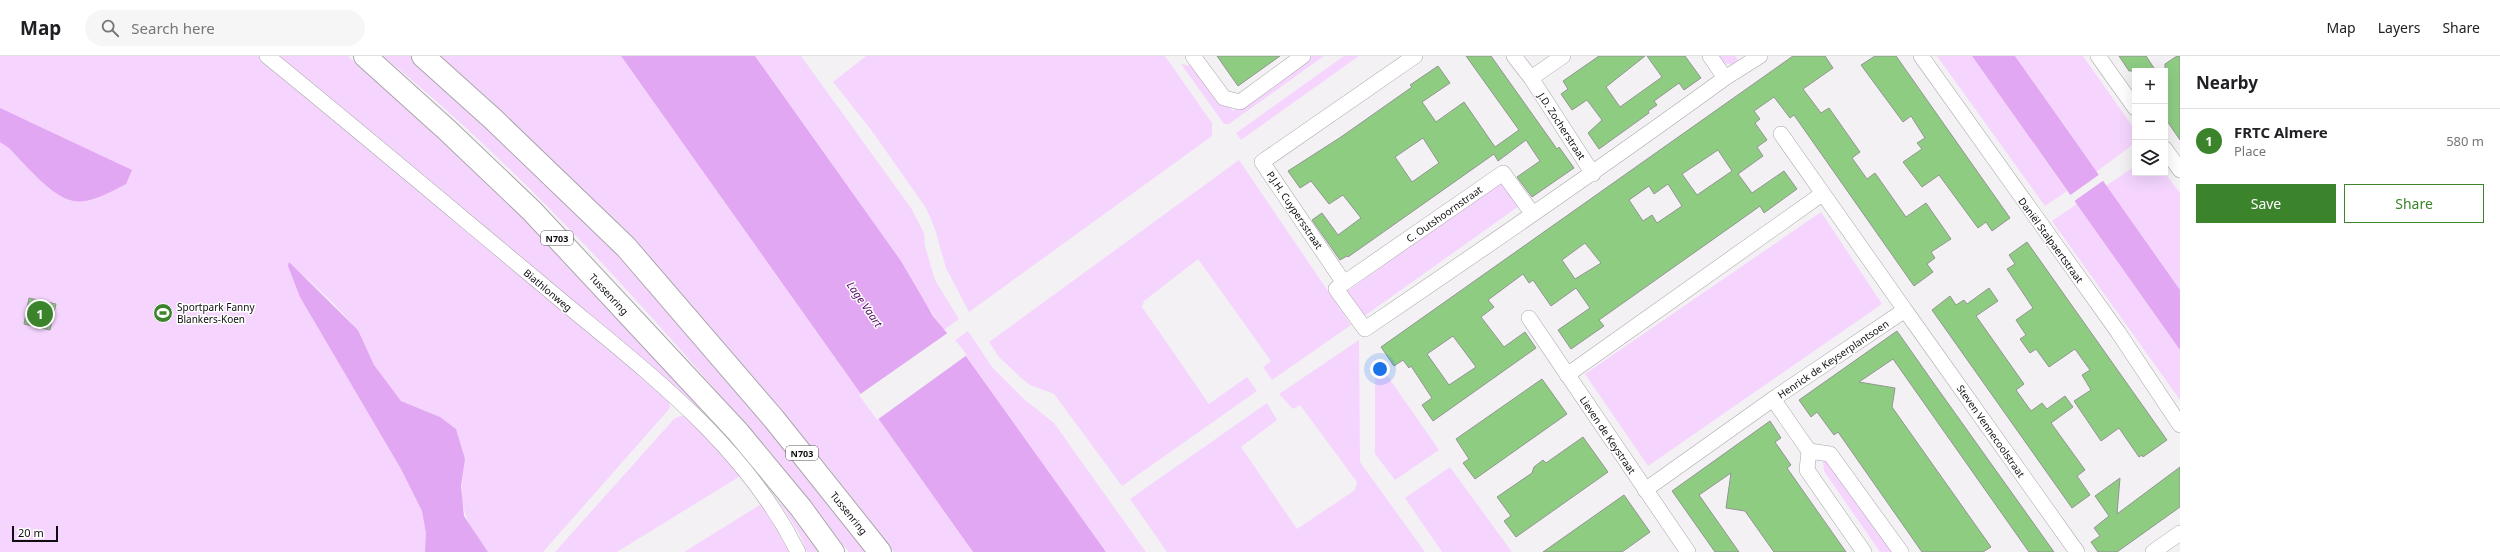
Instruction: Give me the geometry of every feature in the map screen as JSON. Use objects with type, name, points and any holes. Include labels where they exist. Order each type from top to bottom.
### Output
[{"type":"highway","name":"Tussenring","points":[[364,56],[447,130],[532,212],[738,432],[801,508],[833,552]]},
{"type":"highway","name":"Tussenring","points":[[423,56],[493,119],[626,247],[774,419],[880,552]]},
{"type":"street","name":"Biathlonweg","points":[[267,56],[663,386],[737,460],[788,532],[798,552]]},
{"type":"street","points":[[1192,56],[1224,98],[1240,102],[1303,56]]},
{"type":"street","name":"P.J.H. Cuypersstraat","points":[[1344,283],[1262,162],[1415,56]]},
{"type":"street","name":"J.D. Zocherstraat","points":[[1514,56],[1531,78],[1593,174]]},
{"type":"street","points":[[1531,78],[1563,56]]},
{"type":"street","points":[[1710,56],[1725,78]]},
{"type":"street","points":[[1344,283],[1336,288],[1365,329],[1482,250],[1532,213],[1593,174],[1725,78],[1760,56]]},
{"type":"street","name":"Daniël Stalpaertstraat","points":[[1921,56],[2118,332],[2180,426]]},
{"type":"street","points":[[2098,56],[2132,104]]},
{"type":"street","points":[[1781,134],[1905,310]]},
{"type":"street","points":[[2168,153],[2180,170]]},
{"type":"street","name":"C. Outshoornstraat","points":[[1344,283],[1503,173],[1532,213]]},
{"type":"street","points":[[1567,374],[1822,194]]},
{"type":"street","name":"Henrick de Keyserplantsoen","points":[[1645,490],[1773,399],[1905,310]]},
{"type":"street","name":"Steven Vennecoolstraat","points":[[1905,310],[2077,552]]},
{"type":"street","name":"Lieven de Keystraat","points":[[1529,318],[1688,552]]},
{"type":"street","points":[[1773,399],[1809,451],[1807,470],[1864,552]]},
{"type":"street","points":[[1809,451],[1830,454],[1901,552]]},
{"type":"street","points":[[2154,552],[2180,533]]},
{"type":"shaded area","points":[[0,56],[259,56],[669,400],[670,408],[543,552],[488,552],[472,529],[464,508],[462,487],[465,459],[440,417],[401,401],[392,391],[374,365],[358,330],[333,303],[302,274],[403,440],[461,552],[0,552]]},
{"type":"shaded area","points":[[279,56],[348,56],[468,160],[579,272],[669,371],[717,430],[427,178]]},
{"type":"shaded area","points":[[383,56],[411,56],[505,139],[574,204],[632,266],[702,346],[869,552],[849,552],[713,387],[578,238],[483,144],[434,99]]},
{"type":"shaded area","points":[[440,56],[621,56],[973,552],[894,552],[824,462],[546,155]]},
{"type":"shaded area","points":[[755,56],[801,56],[911,208],[924,233],[925,246],[935,280],[959,319],[944,330],[921,297],[901,261]]},
{"type":"shaded area","points":[[866,56],[1165,56],[1212,123],[1212,136],[969,312],[946,268],[935,229],[926,208],[872,131],[833,82]]},
{"type":"shaded area","points":[[1312,56],[1324,56],[1229,124],[1224,124],[1181,64],[1191,66],[1233,111]]},
{"type":"shaded area","points":[[1344,56],[1359,56],[1241,140],[1236,133]]},
{"type":"shaded area","points":[[1717,56],[1735,56],[1739,62],[1736,64],[1727,64]]},
{"type":"shaded area","points":[[1937,56],[1972,56],[2067,191],[2045,206]]},
{"type":"shaded area","points":[[2015,56],[2083,56],[2132,126],[2132,145],[2096,172]]},
{"type":"shaded area","points":[[1239,160],[1351,325],[1272,380],[1263,367],[1271,361],[1198,259],[1144,301],[1142,307],[1209,404],[1247,377],[1257,391],[1122,486],[1054,394],[1030,385],[1020,377],[999,357],[989,342]]},
{"type":"shaded area","points":[[2132,168],[2132,176],[2167,176],[2180,193],[2180,291],[2106,186]]},
{"type":"shaded area","points":[[1502,182],[1519,206],[1363,317],[1346,292]]},
{"type":"shaded area","points":[[2077,204],[2180,350],[2180,400],[2052,221]]},
{"type":"shaded area","points":[[1821,212],[1882,304],[1648,466],[1585,374]]},
{"type":"shaded area","points":[[968,331],[992,367],[1025,400],[1054,423],[1146,552],[1106,552],[954,341]]},
{"type":"shaded area","points":[[1359,340],[1360,462],[1425,552],[1167,552],[1130,499],[1267,403],[1277,420],[1241,447],[1297,529],[1355,490],[1357,482],[1300,405],[1293,409],[1279,394]]},
{"type":"shaded area","points":[[1375,358],[1439,450],[1395,480],[1375,454]]},
{"type":"shaded area","points":[[680,416],[685,416],[742,475],[617,552],[555,552],[674,419]]},
{"type":"shaded area","points":[[1823,461],[1828,461],[1893,552],[1880,552],[1824,471]]},
{"type":"shaded area","points":[[1450,467],[1512,552],[1442,552],[1405,498]]},
{"type":"shaded area","points":[[776,497],[821,552],[807,552],[799,533]]},
{"type":"shaded area","points":[[763,503],[793,552],[684,552]]},
{"type":"water","name":"Lage Vaart","points":[[621,56],[755,56],[901,261],[933,316],[965,355],[1106,552],[973,552]]},
{"type":"water","points":[[1972,56],[2015,56],[2180,290],[2180,350]]},
{"type":"water","points":[[0,108],[132,170],[126,184],[87,201],[74,201],[57,194],[39,179],[9,148],[0,142]]},
{"type":"water","points":[[289,262],[358,330],[374,365],[401,401],[440,417],[456,429],[465,459],[461,486],[464,516],[488,552],[425,552],[426,533],[422,511],[401,469],[300,297],[288,266]]},
{"type":"pier","points":[[2100,174],[2104,180],[2073,202],[2069,196]]},
{"type":"pier","points":[[949,332],[967,355],[877,420],[859,395]]},
{"type":"building","points":[[1217,56],[1280,56],[1238,86]]},
{"type":"building","points":[[1466,56],[1491,56],[1557,149],[1559,147],[1574,168],[1532,197],[1517,177],[1540,161],[1526,140],[1498,161],[1494,154],[1348,257],[1347,256],[1340,260],[1312,220],[1322,213],[1338,235],[1361,218],[1343,195],[1329,204],[1311,181],[1300,188],[1288,171],[1341,137],[1412,87],[1410,85],[1438,66],[1450,83],[1422,102],[1436,122],[1464,102],[1495,147],[1519,130]],"holes":[[[1423,138],[1439,163],[1412,182],[1395,157]]]},
{"type":"building","points":[[1599,56],[1645,56],[1606,87],[1620,107],[1662,77],[1647,56],[1685,56],[1701,78],[1684,90],[1679,83],[1654,101],[1657,105],[1648,111],[1649,113],[1599,149],[1588,133],[1602,120],[1587,100],[1572,110],[1561,94],[1568,89],[1563,81]]},
{"type":"building","points":[[1793,56],[1825,56],[1833,68],[1803,89],[1821,113],[1829,108],[1860,152],[1852,158],[1867,179],[1875,173],[1906,217],[1926,203],[1951,239],[1931,252],[1935,258],[1927,264],[1933,272],[1914,286],[1794,115],[1790,118],[1774,97],[1754,111],[1760,119],[1755,123],[1767,140],[1757,147],[1763,156],[1738,174],[1752,193],[1784,171],[1797,189],[1764,213],[1760,206],[1599,320],[1604,326],[1571,349],[1558,330],[1590,308],[1576,288],[1551,306],[1533,280],[1529,283],[1523,274],[1488,300],[1494,307],[1481,317],[1504,347],[1525,332],[1536,348],[1433,421],[1422,405],[1432,398],[1411,366],[1409,368],[1403,360],[1394,366],[1381,347]],"holes":[[[1718,150],[1732,171],[1697,195],[1682,174]],[[1668,184],[1682,206],[1657,223],[1652,215],[1643,221],[1629,200],[1649,186],[1654,194]],[[1585,243],[1601,263],[1575,279],[1562,260]],[[1453,336],[1476,367],[1449,385],[1427,354]]]},
{"type":"building","points":[[1875,56],[1896,56],[2010,218],[1992,231],[1986,222],[1978,228],[1939,175],[1922,187],[1903,162],[1922,149],[1917,143],[1925,138],[1911,116],[1903,122],[1861,65]]},
{"type":"building","points":[[2119,56],[2146,56],[2154,68],[2132,68],[2132,71],[2129,71]]},
{"type":"building","points":[[2177,56],[2180,56],[2180,140],[2168,122],[2168,68],[2165,68],[2165,64]]},
{"type":"building","points":[[2027,242],[2167,440],[2143,457],[2142,455],[2139,457],[2119,428],[2101,441],[2074,401],[2091,390],[2082,375],[2090,370],[2075,349],[2049,367],[2036,349],[2030,353],[2020,339],[2026,335],[2016,320],[2033,308],[2007,269],[2015,264],[2009,255]]},
{"type":"building","points":[[1989,288],[1998,301],[1976,316],[2024,384],[2016,390],[2031,411],[2042,403],[2047,409],[2065,396],[2073,407],[2051,423],[2085,470],[2077,476],[2090,495],[2072,508],[1932,310],[1950,296],[1956,305],[1964,300],[1967,304]]},
{"type":"building","points":[[29,298],[56,304],[50,330],[24,324]]},
{"type":"building","points":[[1897,331],[2054,552],[2029,552],[1893,359],[1859,382],[1895,388],[1892,407],[1991,547],[1983,552],[1922,552],[1838,432],[1834,435],[1817,412],[1811,417],[1799,400]]},
{"type":"building","points":[[1542,379],[1567,414],[1475,479],[1463,463],[1469,459],[1456,439]]},
{"type":"building","points":[[1770,421],[1781,438],[1775,442],[1791,465],[1787,468],[1846,552],[1774,552],[1745,511],[1726,508],[1731,473],[1699,495],[1739,552],[1715,552],[1672,491]]},
{"type":"building","points":[[1583,437],[1608,472],[1516,537],[1504,521],[1511,516],[1497,497],[1532,473],[1534,467],[1543,460],[1546,463]]},
{"type":"building","points":[[2180,467],[2180,507],[2117,552],[2098,552],[2091,542],[2100,536],[2094,528],[2109,516],[2095,496],[2120,478],[2117,514]]},
{"type":"building","points":[[1624,495],[1650,532],[1622,552],[1543,552]]},
{"type":"place","name":"Sportpark Fanny Blankers-Koen","points":[[163,313]]},
{"type":"place","name":"FRTC Almere","points":[[40,314]]}]
